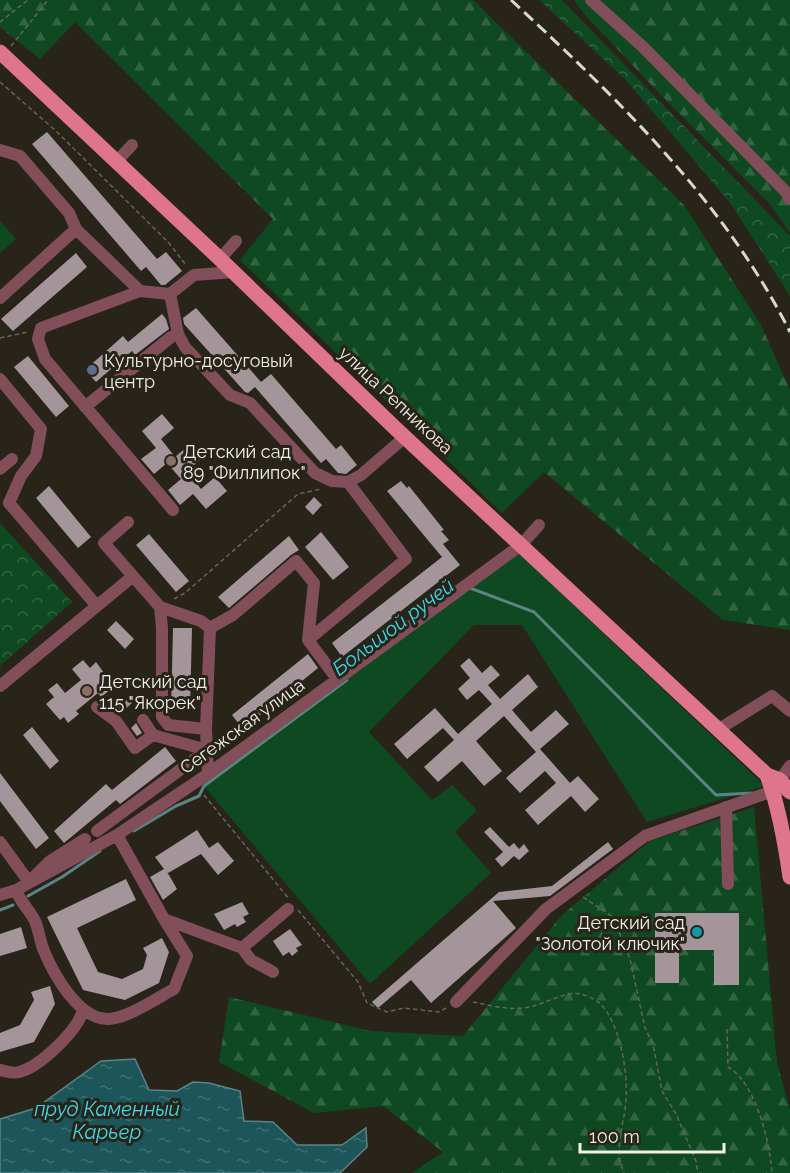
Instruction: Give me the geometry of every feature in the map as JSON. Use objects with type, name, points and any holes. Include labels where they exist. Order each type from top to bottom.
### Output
[{"type":"main road","name":"улица Репникова","points":[[1,54],[234,272],[405,437],[780,785]]},
{"type":"main road","points":[[780,785],[790,877]]},
{"type":"street","points":[[591,0],[644,47],[786,192],[790,199]]},
{"type":"street","points":[[116,162],[132,145]]},
{"type":"street","points":[[0,150],[20,156],[69,213],[76,229],[140,291]]},
{"type":"street","points":[[0,298],[76,229]]},
{"type":"street","points":[[220,259],[236,241]]},
{"type":"street","points":[[173,510],[45,359],[38,339],[41,328],[140,291],[170,294],[194,275],[234,272]]},
{"type":"street","points":[[170,294],[178,334],[185,347],[230,395],[250,403],[315,473],[332,481],[348,482],[361,475],[405,437]]},
{"type":"street","points":[[85,407],[171,337],[178,334]]},
{"type":"street","points":[[0,379],[41,429],[36,456],[21,476],[9,503],[96,605]]},
{"type":"street","points":[[0,469],[12,459]]},
{"type":"street","points":[[308,640],[406,559],[348,482]]},
{"type":"street","points":[[128,522],[104,543],[160,607],[201,621],[210,628]]},
{"type":"street","name":"Сегежская улица","points":[[0,895],[16,890],[117,835],[208,774],[521,545],[539,525]]},
{"type":"street","points":[[210,628],[233,615],[296,561],[314,583],[308,640],[337,679]]},
{"type":"street","points":[[0,686],[132,577]]},
{"type":"street","points":[[160,607],[162,717],[168,725],[206,729]]},
{"type":"street","points":[[208,774],[206,729],[210,628]]},
{"type":"street","points":[[719,729],[772,696],[790,711]]},
{"type":"street","points":[[97,707],[116,721],[135,748],[153,735]]},
{"type":"street","points":[[143,720],[153,735],[207,750]]},
{"type":"street","points":[[97,831],[207,750]]},
{"type":"street","points":[[456,1002],[546,909],[645,836],[780,785],[790,766]]},
{"type":"street","points":[[726,807],[728,884]]},
{"type":"street","points":[[16,890],[34,920],[43,950],[60,982],[83,1010],[106,1019],[127,1014],[174,989],[188,956],[164,919],[117,835]]},
{"type":"street","points":[[0,842],[29,882],[50,861],[85,838]]},
{"type":"street","points":[[242,948],[293,907]]},
{"type":"street","points":[[164,919],[242,948],[251,960],[273,972]]},
{"type":"street","points":[[0,1070],[18,1073],[44,1058],[80,1020],[83,1010]]},
{"type":"path","points":[[0,22],[28,0]]},
{"type":"path","points":[[1,54],[48,0]]},
{"type":"path","points":[[0,82],[72,147],[168,242],[194,275]]},
{"type":"path","points":[[0,339],[41,328]]},
{"type":"path","points":[[160,607],[185,593],[298,494],[328,487]]},
{"type":"path","points":[[204,795],[293,907],[357,981],[367,1003],[387,1012],[404,1008],[440,1012],[456,1002],[470,1001],[498,1008],[524,1008],[578,993],[592,998],[604,1007],[615,1029],[627,1072],[626,1102],[618,1139],[619,1156],[624,1173]]},
{"type":"path","points":[[583,897],[613,917],[630,959],[645,1028],[653,1044],[662,1091],[676,1114],[696,1161],[698,1173]]},
{"type":"path","points":[[727,1029],[728,1067],[738,1073],[761,1116],[771,1154],[772,1173]]},
{"type":"green space","points":[[0,0],[473,0],[684,205],[761,325],[790,390],[790,630],[723,620],[544,472],[502,513],[240,260],[273,219],[75,22],[40,59],[0,27]]},
{"type":"green space","points":[[539,0],[562,0],[790,236],[790,296],[731,204],[625,79]]},
{"type":"green space","points":[[574,0],[790,0],[790,233],[769,203],[659,93],[585,15]]},
{"type":"green space","points":[[0,221],[16,239],[0,253]]},
{"type":"green space","points":[[0,523],[72,602],[0,666]]},
{"type":"green space","points":[[518,552],[765,786],[647,822],[522,625],[474,625],[369,732],[432,800],[452,785],[477,810],[455,832],[491,873],[370,984],[204,786]]},
{"type":"green space","points":[[754,807],[777,1063],[790,1110],[790,1173],[412,1173],[443,1152],[383,1106],[314,1113],[219,1062],[229,997],[371,1031],[463,1036],[562,915],[650,841]]},
{"type":"water","name":"пруд Каменный Карьер","points":[[135,1059],[149,1090],[177,1091],[193,1082],[209,1083],[240,1091],[244,1121],[273,1122],[297,1145],[342,1145],[366,1128],[367,1147],[340,1173],[0,1173],[0,1119],[36,1108],[101,1061]]},
{"type":"building","points":[[47,132],[157,259],[166,252],[182,271],[165,285],[161,285],[146,267],[141,271],[32,144]]},
{"type":"building","points":[[76,253],[87,267],[13,331],[1,319]]},
{"type":"building","points":[[196,308],[261,382],[271,374],[336,449],[341,445],[357,465],[346,474],[338,473],[326,459],[321,463],[255,387],[248,393],[245,392],[184,324],[183,318]]},
{"type":"building","points":[[162,314],[169,329],[135,355],[132,351],[96,382],[85,370],[123,336],[128,342]]},
{"type":"building","points":[[28,356],[69,406],[56,417],[14,367]]},
{"type":"building","name":"Детский сад 89 \"Филлипок\"","points":[[162,414],[174,428],[161,439],[175,457],[188,446],[200,460],[187,471],[201,489],[215,477],[227,491],[206,509],[193,494],[180,505],[168,490],[181,479],[167,463],[154,474],[141,459],[156,448],[142,431]]},
{"type":"building","points":[[401,481],[407,488],[409,486],[444,530],[441,531],[449,540],[443,544],[460,565],[342,657],[332,643],[442,557],[387,491]]},
{"type":"building","points":[[49,486],[91,537],[78,548],[36,498]]},
{"type":"building","points":[[314,497],[322,505],[313,515],[305,507]]},
{"type":"building","points":[[321,532],[349,567],[333,580],[305,547]]},
{"type":"building","points":[[149,534],[189,581],[176,592],[136,545]]},
{"type":"building","points":[[289,536],[299,550],[229,608],[218,597]]},
{"type":"building","points":[[116,621],[134,639],[125,649],[107,630]]},
{"type":"building","points":[[173,628],[192,628],[190,710],[171,710]]},
{"type":"building","points":[[308,654],[318,668],[243,729],[232,715]]},
{"type":"building","points":[[469,658],[482,673],[491,665],[500,675],[488,685],[500,699],[528,674],[538,687],[512,710],[531,732],[556,710],[569,724],[540,749],[570,783],[578,776],[599,799],[585,812],[571,796],[538,825],[525,810],[556,783],[545,771],[520,793],[506,778],[536,752],[504,716],[476,741],[502,771],[484,786],[462,761],[438,782],[424,767],[454,740],[443,728],[407,759],[394,744],[435,708],[458,734],[492,704],[479,690],[467,700],[458,689],[470,678],[460,666]]},
{"type":"building","name":"Детский сад 115 \"Якорек\"","points":[[83,660],[90,668],[96,662],[114,687],[101,697],[98,693],[76,711],[79,714],[68,723],[64,717],[60,720],[46,704],[54,697],[48,690],[57,683],[65,693],[81,680],[72,669]]},
{"type":"building","points":[[131,697],[134,701],[120,714],[114,709]]},
{"type":"building","points":[[136,723],[142,733],[137,736],[131,728]]},
{"type":"building","points":[[32,727],[59,761],[50,769],[23,735]]},
{"type":"building","points":[[165,747],[176,761],[120,804],[116,800],[64,843],[54,831],[106,784],[112,790]]},
{"type":"building","points":[[0,773],[49,838],[36,849],[0,801]]},
{"type":"building","points":[[490,827],[509,847],[514,843],[519,849],[524,844],[529,851],[519,860],[514,856],[502,867],[495,859],[503,852],[484,832]]},
{"type":"building","points":[[197,830],[209,848],[218,842],[234,861],[218,875],[201,854],[168,873],[166,870],[177,889],[163,900],[150,877],[164,869],[155,857]]},
{"type":"building","points":[[608,842],[613,849],[550,896],[493,901],[516,928],[431,1003],[411,980],[378,1008],[372,1002],[499,892],[552,886]]},
{"type":"building","points":[[126,879],[136,900],[77,928],[98,972],[122,979],[143,969],[147,955],[143,948],[162,938],[169,952],[159,983],[125,1000],[83,990],[47,917]]},
{"type":"building","points":[[242,902],[249,914],[243,917],[246,922],[237,927],[235,924],[224,930],[214,914]]},
{"type":"building","name":"Детский сад \"Золотой ключик\"","points":[[655,913],[739,913],[739,985],[714,985],[714,950],[679,950],[679,983],[655,983]]},
{"type":"building","points":[[21,927],[27,948],[0,956],[0,934]]},
{"type":"building","points":[[290,929],[302,945],[296,948],[298,951],[292,956],[289,952],[283,956],[273,941]]},
{"type":"building","points":[[50,986],[55,1004],[34,1042],[0,1052],[0,1033],[20,1025],[34,1000],[31,992]]},
{"type":"waterway","name":"Большой ручей","points":[[470,588],[534,612],[716,795],[752,793]]},
{"type":"waterway","name":"Большой ручей","points":[[134,831],[176,806],[199,796],[204,786],[347,680]]},
{"type":"waterway","points":[[28,896],[62,877],[100,851]]},
{"type":"waterway","points":[[0,910],[13,905]]},
{"type":"railway","points":[[511,0],[590,75],[666,154],[701,195],[763,284],[790,332]]},
{"type":"place","name":"Культурно-досуговый центр","points":[[92,370]]},
{"type":"place","name":"Детский сад 89 \"Филлипок\"","points":[[171,461]]},
{"type":"place","name":"Детский сад 115 \"Якорек\"","points":[[87,691]]},
{"type":"place","name":"Детский сад \"Золотой ключик\"","points":[[697,932]]}]
